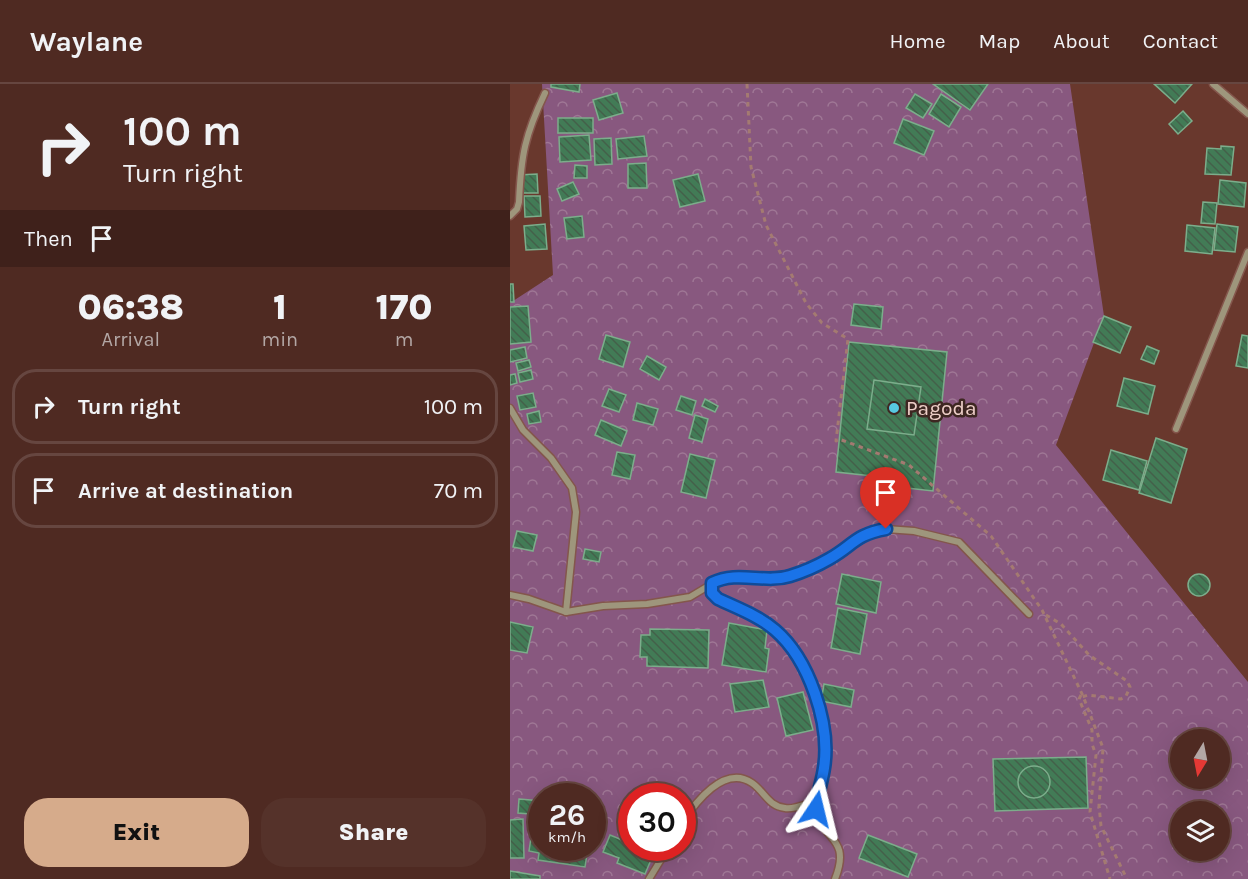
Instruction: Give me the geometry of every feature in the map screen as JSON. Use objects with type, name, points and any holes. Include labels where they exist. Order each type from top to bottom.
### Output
[{"type":"street","points":[[1213,84],[1248,114]]},
{"type":"street","points":[[510,216],[517,209],[519,202],[528,127],[545,93]]},
{"type":"street","points":[[1176,429],[1248,252]]},
{"type":"street","points":[[510,408],[523,430],[550,458],[572,488],[576,512],[566,612]]},
{"type":"street","points":[[510,595],[566,612],[690,597],[720,579],[745,576],[773,580],[830,559],[864,533],[886,529],[914,531],[959,542],[1029,614]]},
{"type":"street","points":[[712,583],[712,593],[718,599],[775,630],[794,651],[809,676],[822,712],[824,767],[816,809],[824,827],[839,846],[841,864],[836,879]]},
{"type":"street","points":[[696,802],[724,781],[740,779],[752,783],[772,804],[787,809],[817,801]]},
{"type":"street","points":[[649,879],[660,861]]},
{"type":"path","points":[[747,84],[752,167],[766,225],[806,303],[822,323],[848,339],[836,441],[839,439],[909,465],[991,536],[1044,615],[1103,748],[1099,805],[1101,826],[1127,879]]},
{"type":"path","points":[[1044,615],[1061,624],[1089,655],[1127,681],[1130,687],[1126,696],[1121,699],[1081,697]]},
{"type":"path","points":[[1081,697],[1092,730],[1095,755],[1090,812],[1110,879]]},
{"type":"green space","points":[[542,84],[1070,84],[1104,316],[1056,445],[1248,682],[1248,879],[510,879],[510,303],[553,275]]},
{"type":"building","points":[[551,84],[580,84],[579,92],[551,87]]},
{"type":"building","points":[[933,84],[988,84],[970,110]]},
{"type":"building","points":[[1154,84],[1192,84],[1175,103]]},
{"type":"building","points":[[617,93],[623,113],[599,120],[593,100]]},
{"type":"building","points":[[915,94],[932,104],[923,118],[906,108]]},
{"type":"building","points":[[941,94],[961,107],[949,127],[929,114]]},
{"type":"building","points":[[1183,111],[1192,121],[1178,134],[1169,124]]},
{"type":"building","points":[[558,118],[593,118],[593,133],[558,133]]},
{"type":"building","points":[[903,119],[934,131],[924,155],[894,143]]},
{"type":"building","points":[[589,135],[591,160],[560,162],[559,137]]},
{"type":"building","points":[[644,136],[647,156],[618,159],[616,139]]},
{"type":"building","points":[[611,138],[612,164],[595,165],[594,139]]},
{"type":"building","points":[[1221,146],[1234,147],[1231,175],[1205,174],[1207,148],[1221,149]]},
{"type":"building","points":[[646,163],[647,188],[628,188],[628,164]]},
{"type":"building","points":[[575,165],[587,166],[587,178],[574,178]]},
{"type":"building","points":[[537,174],[538,193],[519,193],[518,175]]},
{"type":"building","points":[[698,174],[705,201],[680,207],[673,180]]},
{"type":"building","points":[[1220,180],[1246,183],[1244,207],[1218,204]]},
{"type":"building","points":[[573,182],[579,194],[562,201],[557,189]]},
{"type":"building","points":[[524,196],[540,196],[541,216],[525,217]]},
{"type":"building","points":[[1203,202],[1217,203],[1215,224],[1201,223]]},
{"type":"building","points":[[582,216],[584,237],[567,239],[564,218]]},
{"type":"building","points":[[545,224],[547,249],[526,250],[524,226]]},
{"type":"building","points":[[1217,224],[1238,227],[1235,252],[1214,250]]},
{"type":"building","points":[[1187,225],[1215,228],[1212,254],[1185,251]]},
{"type":"building","points":[[510,284],[513,284],[514,302],[510,302]]},
{"type":"building","points":[[854,304],[883,307],[881,329],[851,325]]},
{"type":"building","points":[[528,306],[531,342],[510,344],[510,307]]},
{"type":"building","points":[[1104,316],[1131,327],[1120,353],[1093,342]]},
{"type":"building","points":[[606,335],[630,342],[623,367],[599,359]]},
{"type":"building","points":[[1242,335],[1248,336],[1248,368],[1236,366]]},
{"type":"building","points":[[849,342],[947,352],[933,491],[880,485],[881,477],[836,472]]},
{"type":"building","points":[[1147,346],[1159,351],[1154,364],[1141,359]]},
{"type":"building","points":[[525,347],[527,358],[510,362],[510,350]]},
{"type":"building","points":[[647,356],[666,367],[659,380],[640,369]]},
{"type":"building","points":[[529,360],[531,367],[518,371],[516,363]]},
{"type":"building","points":[[531,370],[533,379],[520,382],[518,373]]},
{"type":"building","points":[[515,374],[517,383],[510,385],[510,375]]},
{"type":"building","points":[[1124,378],[1155,386],[1148,414],[1117,406]]},
{"type":"building","name":"Pagoda","points":[[874,380],[921,387],[914,435],[867,429]]},
{"type":"building","points":[[609,389],[626,395],[619,412],[602,406]]},
{"type":"building","points":[[533,393],[536,407],[520,410],[517,396]]},
{"type":"building","points":[[681,396],[696,401],[692,415],[676,410]]},
{"type":"building","points":[[705,399],[718,406],[715,412],[702,406]]},
{"type":"building","points":[[637,403],[658,409],[653,425],[633,420]]},
{"type":"building","points":[[539,411],[541,422],[529,424],[527,414]]},
{"type":"building","points":[[695,415],[708,419],[702,442],[689,438]]},
{"type":"building","points":[[601,420],[627,431],[621,446],[595,435]]},
{"type":"building","points":[[1156,438],[1187,449],[1171,503],[1139,493]]},
{"type":"building","points":[[1111,450],[1147,461],[1139,490],[1103,480]]},
{"type":"building","points":[[617,452],[635,455],[630,479],[612,475]]},
{"type":"building","points":[[690,454],[715,460],[706,498],[681,492]]},
{"type":"building","points":[[517,531],[537,535],[533,551],[513,547]]},
{"type":"building","points":[[585,549],[601,552],[599,562],[583,559]]},
{"type":"building","points":[[842,574],[881,582],[876,613],[836,604]]},
{"type":"building","points":[[1199,574],[1207,577],[1210,585],[1207,593],[1199,596],[1191,593],[1188,585],[1191,577]]},
{"type":"building","points":[[838,608],[867,614],[860,654],[831,648]]},
{"type":"building","points":[[510,622],[533,627],[527,653],[510,650]]},
{"type":"building","points":[[729,623],[767,630],[765,648],[769,649],[766,672],[722,665]]},
{"type":"building","points":[[650,629],[709,630],[708,668],[647,666],[647,657],[640,657],[641,635],[650,635]]},
{"type":"building","points":[[763,680],[769,707],[735,712],[730,684]]},
{"type":"building","points":[[824,684],[854,690],[851,707],[821,701]]},
{"type":"building","points":[[803,692],[813,730],[786,736],[777,698]]},
{"type":"building","points":[[1086,757],[1088,808],[995,811],[993,759]]},
{"type":"building","points":[[1034,766],[1045,771],[1050,782],[1045,793],[1034,798],[1023,793],[1018,782],[1023,771]]},
{"type":"building","points":[[519,799],[528,800],[528,814],[518,813]]},
{"type":"building","points":[[523,819],[524,858],[510,858],[510,820]]},
{"type":"building","points":[[610,835],[618,838],[618,858],[606,853],[606,845]]},
{"type":"building","points":[[868,835],[917,854],[908,877],[859,858]]},
{"type":"building","points":[[618,860],[650,861],[645,874],[617,863]]},
{"type":"building","points":[[545,861],[586,861],[585,867]]},
{"type":"building","points":[[510,871],[540,876],[540,879],[510,879]]},
{"type":"place","name":"Pagoda","points":[[894,408]]},
{"type":"route","points":[[816,809],[824,767],[824,749],[822,712],[809,676],[794,651],[775,630],[718,599],[712,593],[712,583],[720,579],[736,577],[754,576],[773,580],[789,576],[830,559],[864,533],[886,529]]}]
